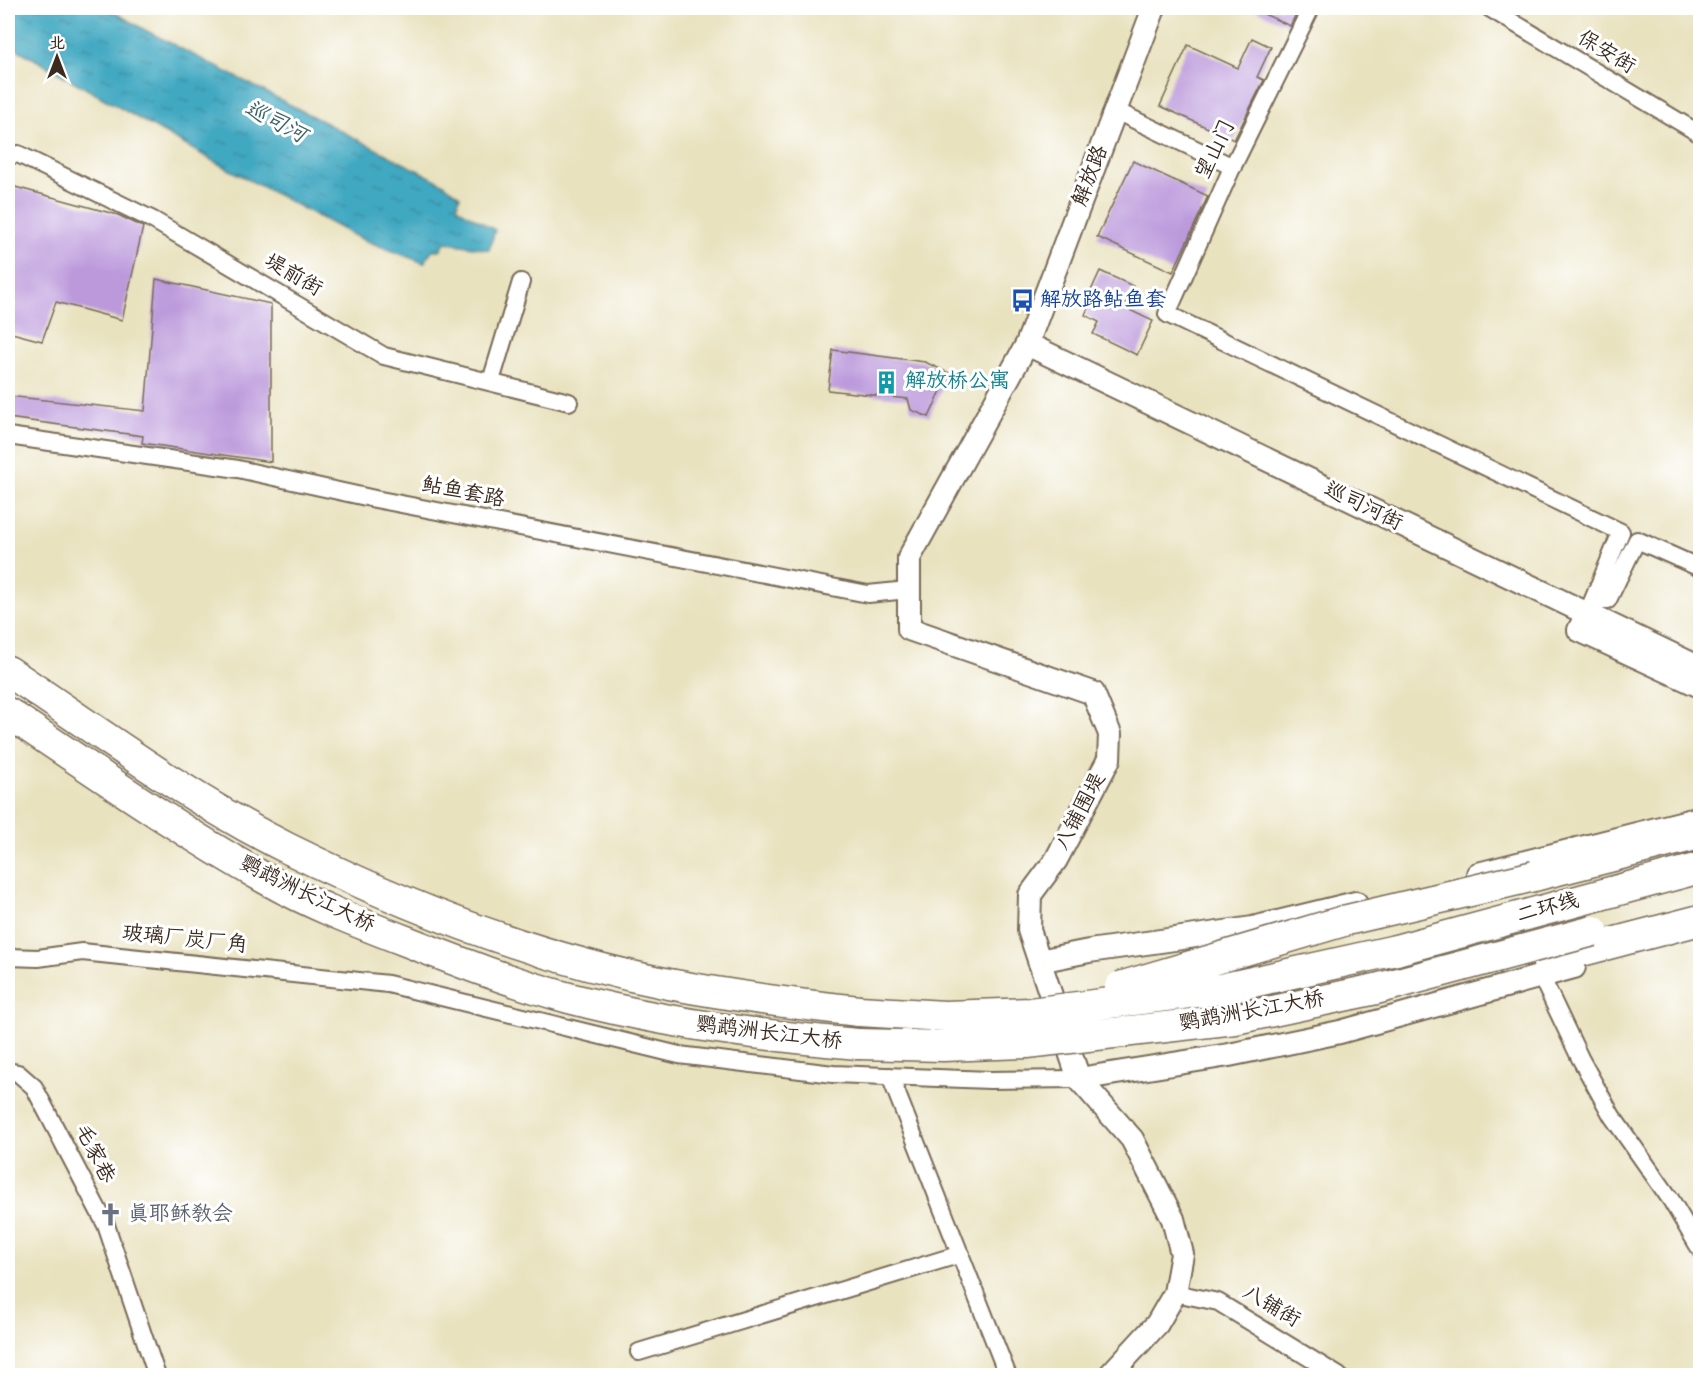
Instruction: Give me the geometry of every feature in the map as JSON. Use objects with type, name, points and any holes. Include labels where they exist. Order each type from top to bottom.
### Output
[{"type":"highway","name":"鹦鹉洲长江大桥","points":[[8,671],[190,792],[286,848],[390,896],[485,933],[575,961],[655,981],[765,1001],[858,1011],[945,1016],[1030,1013],[1221,989],[1396,950]]},
{"type":"highway","name":"鹦鹉洲长江大桥","points":[[8,713],[170,821],[268,880],[369,927],[477,969],[557,994],[665,1020],[764,1036],[858,1044],[943,1046],[1063,1040],[1235,1019],[1376,989],[1593,931]]},
{"type":"highway","points":[[1030,1013],[1347,920],[1701,834]]},
{"type":"highway","name":"二环线","points":[[1396,950],[1701,868]]},
{"type":"highway","name":"二环线","points":[[1593,931],[1701,901]]},
{"type":"highway","points":[[1063,1040],[1202,1041],[1346,1016],[1544,968],[1701,920]]},
{"type":"street","name":"解放路","points":[[1027,344],[1154,8]]},
{"type":"street","name":"望山门","points":[[1311,8],[1233,167],[1167,314],[1621,532],[1590,609]]},
{"type":"street","name":"保安街","points":[[1488,8],[1701,134]]},
{"type":"street","points":[[1116,111],[1233,167]]},
{"type":"street","name":"堤前街","points":[[8,156],[18,154],[153,220],[384,356],[569,402]]},
{"type":"street","points":[[491,381],[521,282]]},
{"type":"street","name":"八铺围堤","points":[[1027,344],[909,558],[909,629],[1093,693],[1110,734],[1109,759],[1056,860],[1030,895],[1029,930],[1079,1079],[1132,1139],[1173,1219],[1182,1254],[1175,1293],[1157,1324],[1109,1376]]},
{"type":"street","name":"巡司河街","points":[[1027,344],[1590,609],[1701,668]]},
{"type":"street","name":"鲇鱼套路","points":[[8,436],[238,469],[387,501],[868,594],[908,590]]},
{"type":"street","points":[[1701,568],[1637,540],[1608,600],[1590,609],[1579,630],[1701,686]]},
{"type":"street","points":[[1039,961],[1089,951],[1253,928],[1701,818]]},
{"type":"street","points":[[1079,1079],[1229,1055],[1340,1032],[1544,968],[1701,931]]},
{"type":"street","name":"玻璃厂炭厂角","points":[[8,957],[38,958],[82,952],[388,984],[679,1055],[833,1074],[990,1080],[1079,1079]]},
{"type":"street","points":[[1544,968],[1580,1058],[1612,1116],[1671,1200],[1701,1249]]},
{"type":"street","name":"毛家巷","points":[[8,1071],[18,1073],[34,1087],[106,1225],[157,1376]]},
{"type":"street","points":[[890,1076],[1008,1376]]},
{"type":"street","points":[[639,1352],[961,1254]]},
{"type":"street","name":"八铺街","points":[[1175,1293],[1218,1302],[1339,1376]]},
{"type":"water","name":"巡司河","points":[[8,8],[107,8],[145,30],[444,184],[460,196],[457,206],[459,209],[495,230],[489,250],[445,242],[440,250],[432,250],[424,263],[359,238],[215,162],[8,44]]},
{"type":"building","points":[[1251,8],[1299,8],[1290,26]]},
{"type":"building","points":[[1252,38],[1271,47],[1257,77],[1264,80],[1234,140],[1160,106],[1188,45],[1238,68]]},
{"type":"building","points":[[1133,161],[1208,196],[1173,272],[1097,237]]},
{"type":"building","points":[[8,185],[118,215],[143,227],[122,320],[56,302],[42,341],[8,332]]},
{"type":"building","points":[[1100,271],[1133,286],[1123,307],[1153,321],[1137,355],[1093,334],[1099,322],[1085,315],[1088,308],[1084,306]]},
{"type":"building","points":[[156,279],[271,304],[271,462],[142,443],[143,436],[8,418],[8,396],[145,411]]},
{"type":"building","name":"解放桥公寓","points":[[833,350],[925,362],[949,373],[929,417],[911,410],[908,399],[828,390]]},
{"type":"place","name":"解放路鲇鱼套","points":[[1022,301]]},
{"type":"place","name":"解放桥公寓","points":[[887,382]]},
{"type":"place","name":"真耶稣教会","points":[[110,1215]]}]
